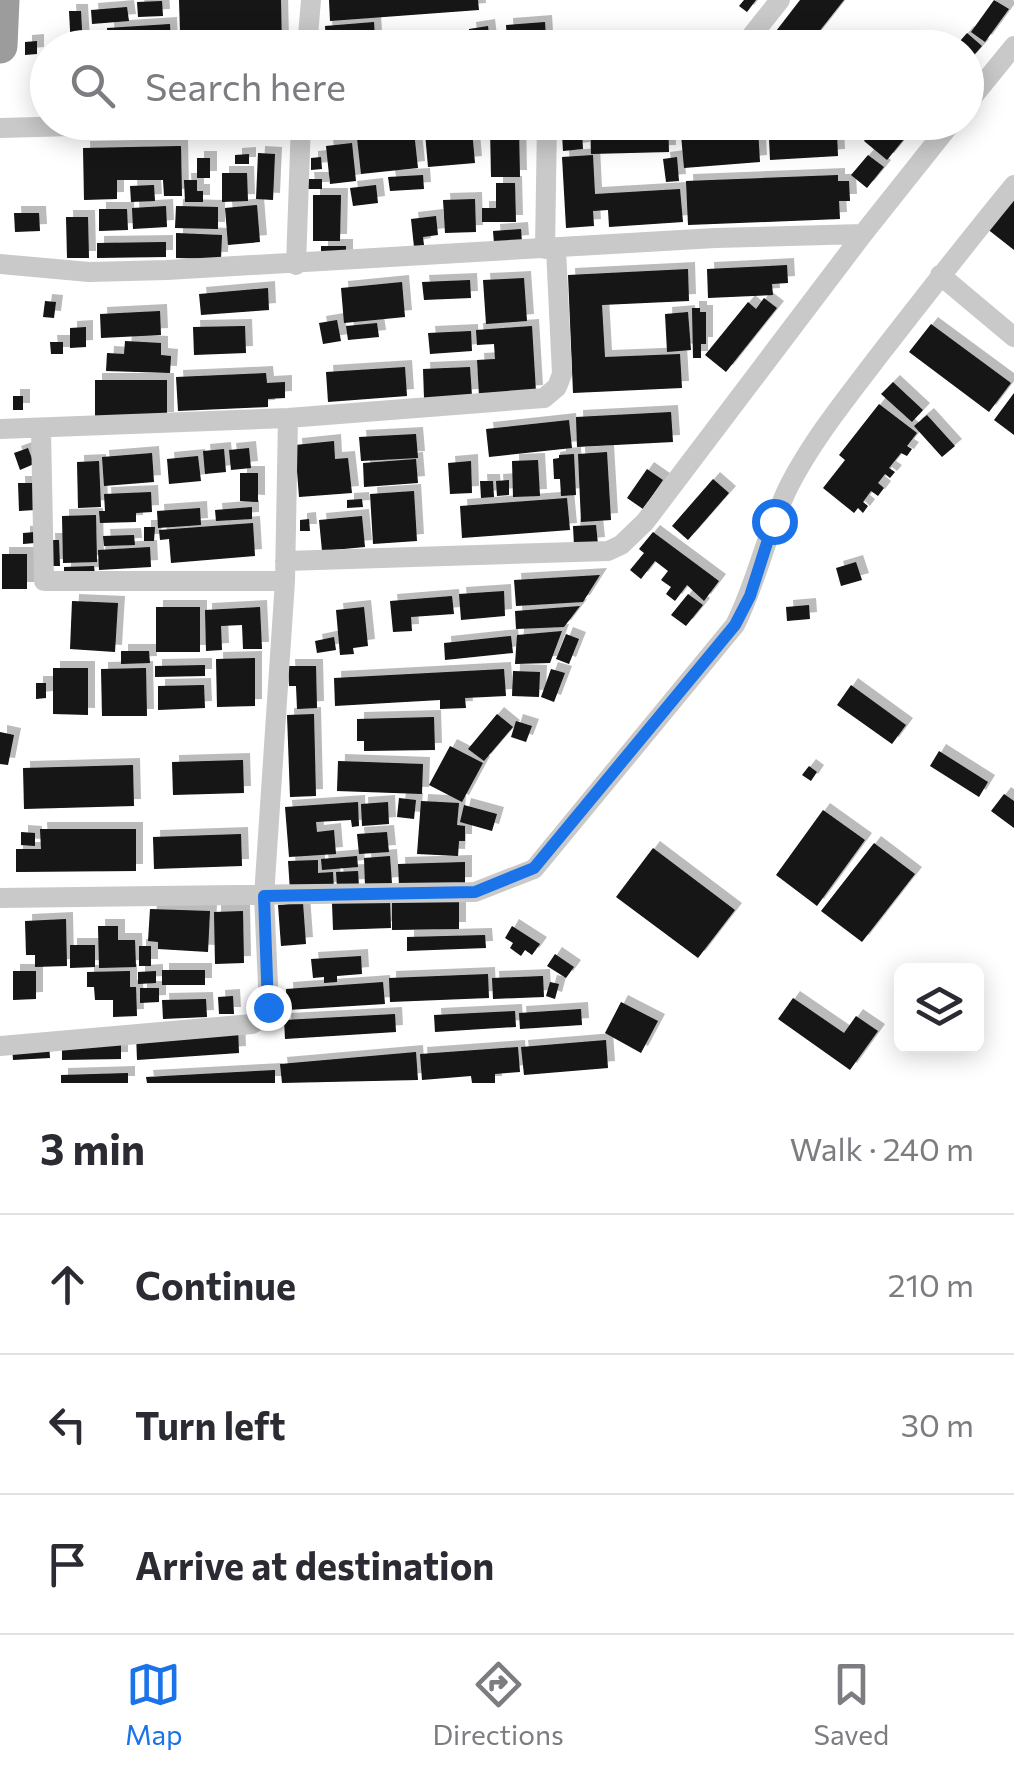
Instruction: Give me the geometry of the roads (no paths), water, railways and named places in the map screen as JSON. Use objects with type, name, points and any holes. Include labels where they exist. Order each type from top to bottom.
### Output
[{"type":"highway","points":[[0,46],[2,0]]},
{"type":"street","points":[[310,30],[312,0]]},
{"type":"street","points":[[756,30],[780,0]]},
{"type":"street","points":[[984,83],[1014,46]]},
{"type":"street","points":[[0,128],[30,127]]},
{"type":"street","points":[[296,265],[301,140]]},
{"type":"street","points":[[0,430],[288,418],[544,398],[557,387],[562,374],[550,249],[547,140]]},
{"type":"street","points":[[41,430],[44,581],[285,571],[608,550],[622,545],[645,522],[938,140]]},
{"type":"street","points":[[0,898],[475,892],[534,868],[735,625],[750,596],[790,485],[820,433],[1014,185]]},
{"type":"street","points":[[0,264],[89,272],[296,265],[714,238],[863,234]]},
{"type":"street","points":[[940,275],[1014,337]]},
{"type":"street","points":[[0,1046],[252,1024],[263,1017],[268,1007],[264,896],[285,571],[288,418]]}]
